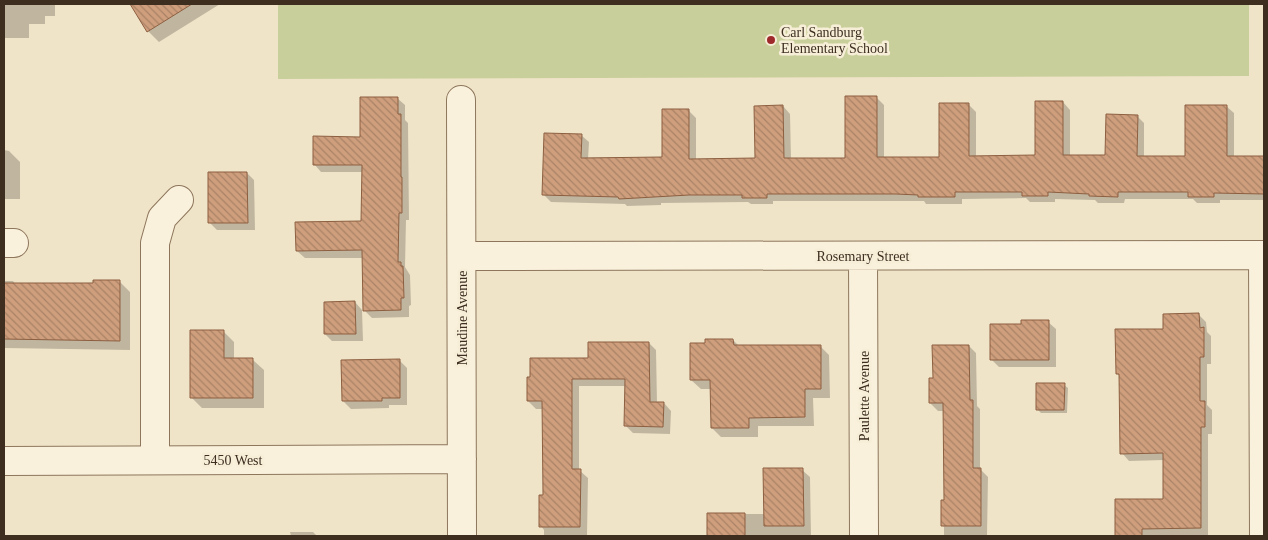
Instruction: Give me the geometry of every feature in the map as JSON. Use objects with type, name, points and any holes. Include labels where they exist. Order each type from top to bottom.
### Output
[{"type":"street","name":"Maudine Avenue","points":[[461,100],[462,536]]},
{"type":"street","points":[[155,460],[155,243],[162,218],[179,200]]},
{"type":"street","name":"Rosemary Street","points":[[462,256],[1264,255]]},
{"type":"street","points":[[1264,255],[1264,536]]},
{"type":"street","name":"Paulette Avenue","points":[[863,256],[864,536]]},
{"type":"street","name":"5450 West","points":[[4,461],[462,459]]},
{"type":"green space","name":"Carl Sandburg Elementary School","points":[[278,4],[1249,4],[1249,76],[278,79]]},
{"type":"building","points":[[130,4],[192,4],[147,32]]},
{"type":"building","points":[[845,96],[877,96],[877,157],[939,157],[939,103],[969,103],[969,156],[1035,155],[1035,101],[1063,101],[1063,155],[1105,155],[1106,114],[1138,115],[1137,156],[1185,156],[1185,105],[1227,105],[1227,156],[1264,156],[1264,194],[1214,193],[1214,197],[1188,197],[1188,192],[1118,192],[1118,197],[1048,192],[1048,196],[1022,196],[1022,192],[955,192],[955,197],[918,197],[918,195],[896,194],[767,194],[767,198],[742,198],[742,195],[689,195],[619,199],[618,197],[542,195],[544,133],[582,134],[581,158],[662,157],[662,109],[689,109],[689,159],[755,158],[754,106],[783,105],[784,158],[845,158]]},
{"type":"building","points":[[360,97],[398,97],[398,114],[401,114],[402,213],[399,213],[398,262],[401,262],[401,266],[403,266],[404,298],[401,298],[401,310],[363,311],[362,250],[296,251],[295,222],[361,221],[362,165],[313,165],[313,136],[360,137]]},
{"type":"building","points":[[208,172],[247,172],[248,223],[208,223]]},
{"type":"building","points":[[93,280],[120,280],[120,341],[4,339],[4,283],[93,283]]},
{"type":"building","points":[[355,301],[356,334],[324,334],[324,302]]},
{"type":"building","points":[[1199,313],[1200,328],[1204,327],[1204,357],[1200,357],[1200,401],[1205,401],[1205,427],[1201,427],[1201,528],[1142,529],[1142,536],[1115,536],[1115,499],[1163,499],[1163,453],[1120,454],[1119,374],[1116,374],[1115,329],[1163,329],[1163,314]]},
{"type":"building","points":[[1021,320],[1049,320],[1049,360],[990,360],[990,324],[1021,324]]},
{"type":"building","points":[[190,330],[224,330],[224,358],[253,358],[253,398],[190,398]]},
{"type":"building","points":[[705,339],[733,339],[734,345],[821,345],[821,389],[805,389],[805,417],[749,418],[749,428],[711,428],[710,380],[690,380],[690,343],[705,343]]},
{"type":"building","points":[[588,342],[649,342],[650,402],[664,402],[663,427],[624,426],[625,379],[572,379],[572,469],[581,469],[580,527],[539,527],[539,495],[543,495],[542,401],[527,401],[527,377],[530,377],[530,358],[588,358]]},
{"type":"building","points":[[932,345],[969,345],[970,400],[973,400],[973,468],[981,468],[981,526],[941,526],[941,500],[944,500],[943,403],[929,403],[929,378],[933,378]]},
{"type":"building","points":[[400,359],[400,398],[382,398],[382,401],[342,401],[341,360]]},
{"type":"building","points":[[1036,383],[1065,383],[1064,410],[1036,410]]},
{"type":"building","points":[[763,468],[803,468],[804,526],[764,526]]},
{"type":"building","points":[[707,513],[745,513],[745,536],[707,536]]},
{"type":"place","name":"Carl Sandburg Elementary School","points":[[771,40]]}]
